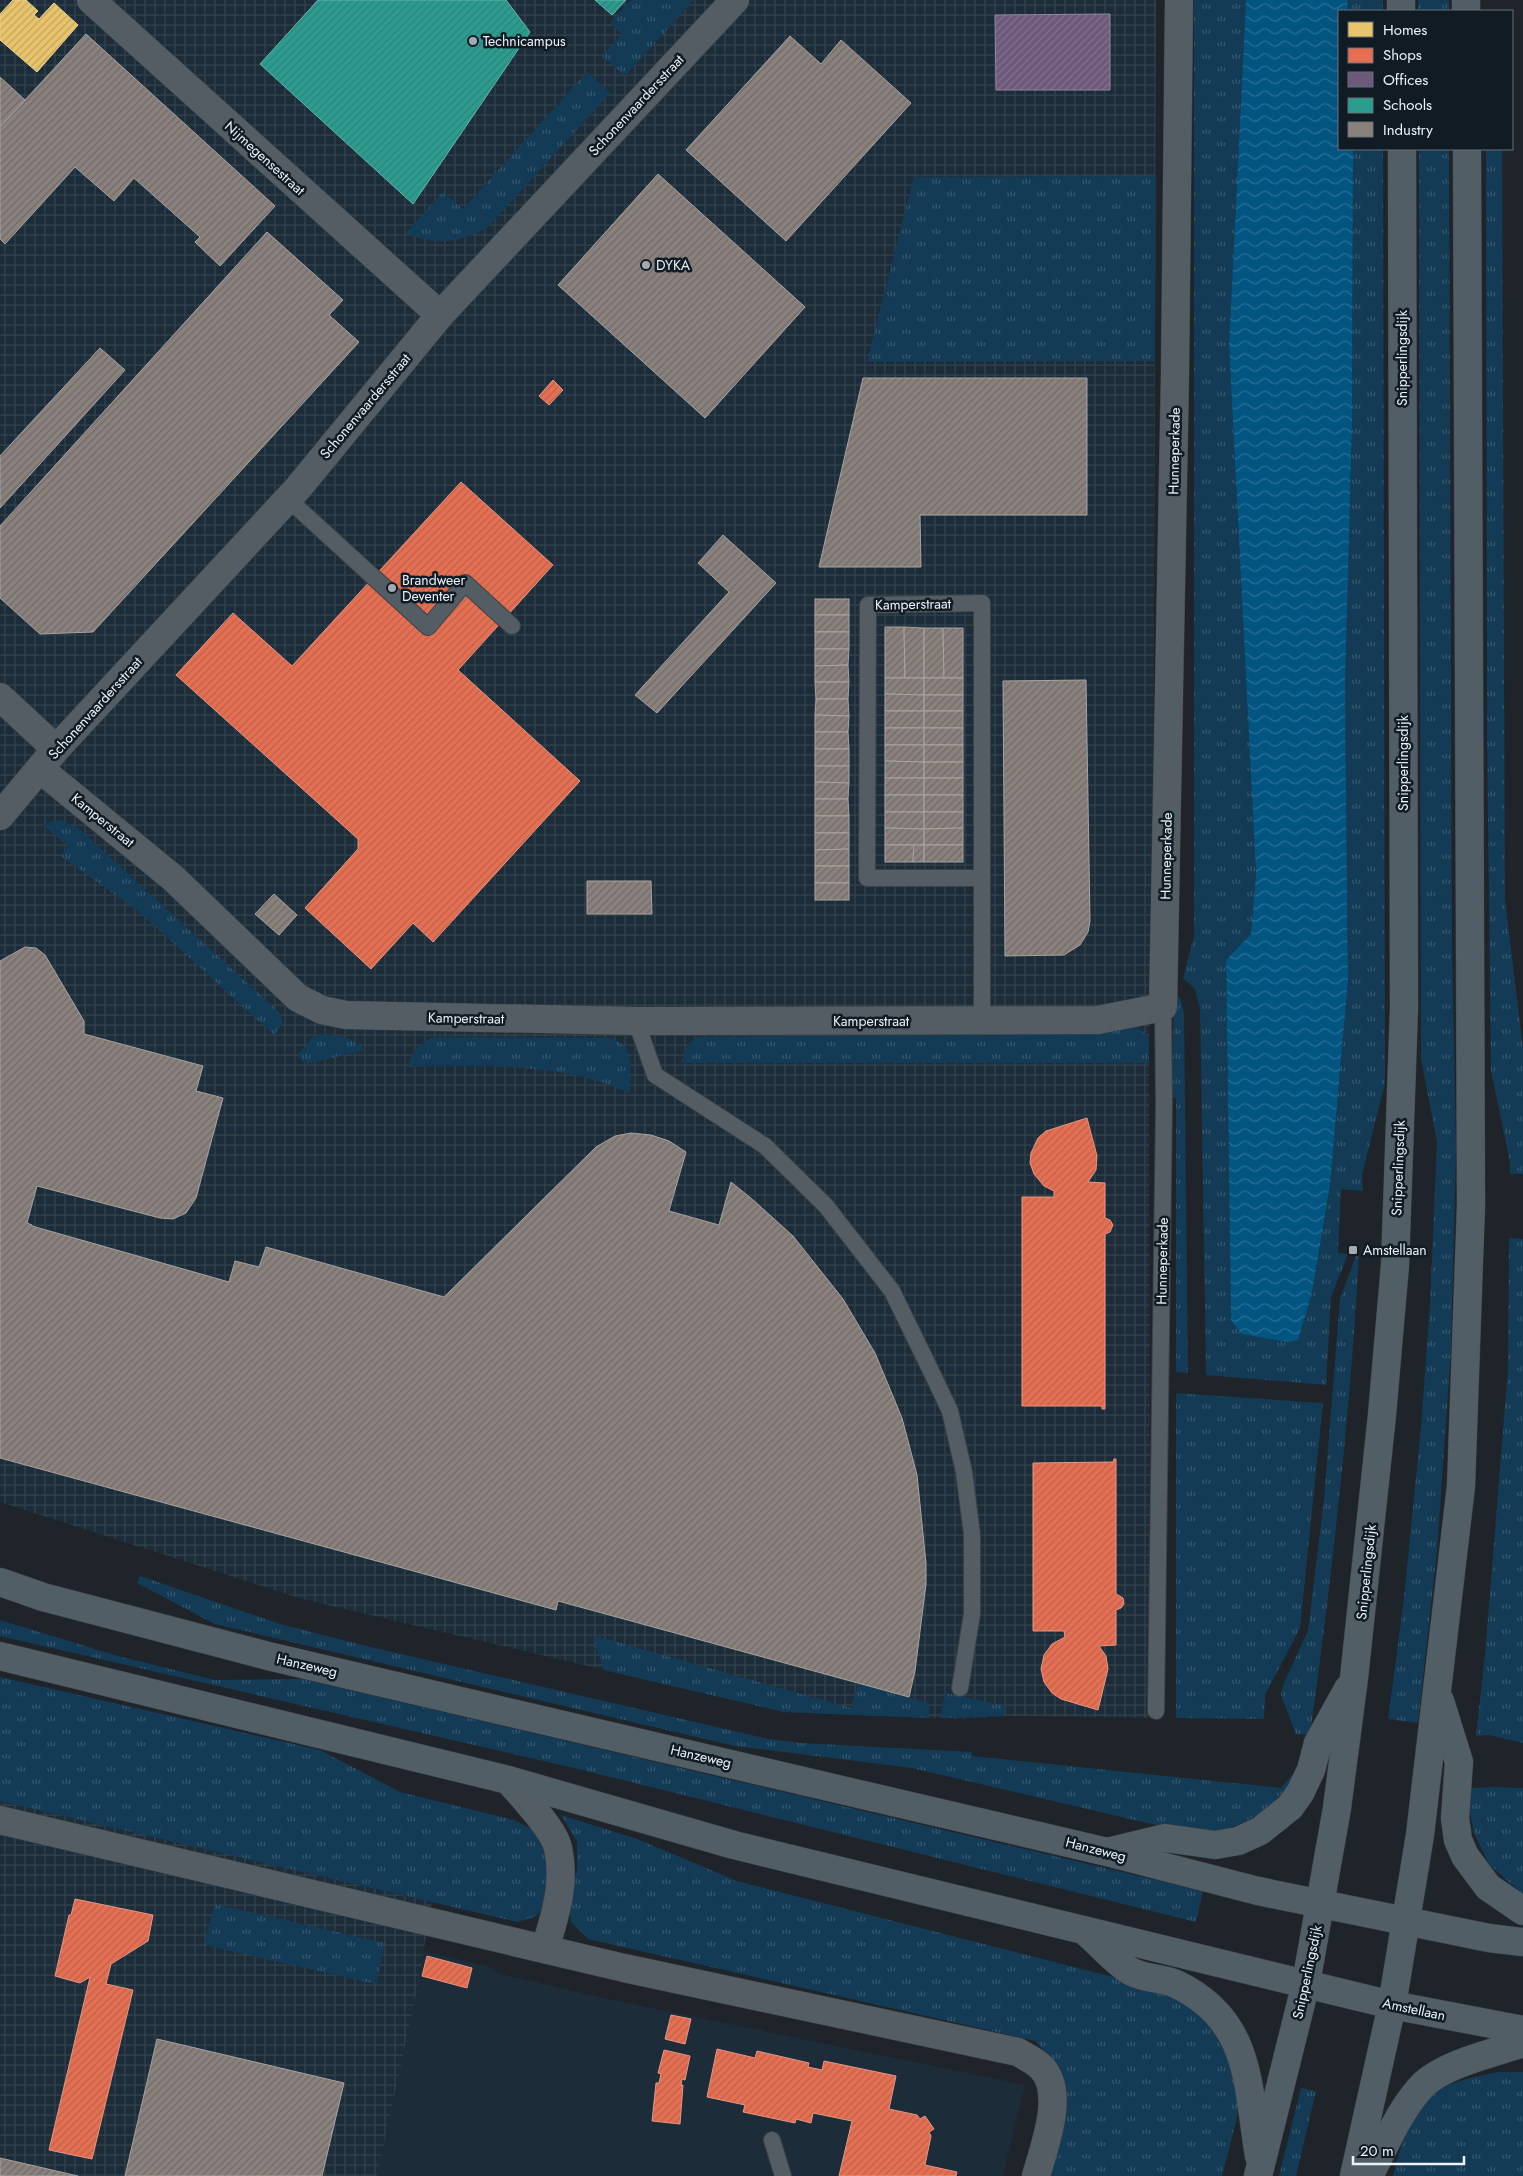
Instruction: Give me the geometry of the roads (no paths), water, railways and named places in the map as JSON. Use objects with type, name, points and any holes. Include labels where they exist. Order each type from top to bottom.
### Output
[{"type":"main road","name":"Snipperlingsdijk","points":[[1260,2172],[1306,1983],[1337,1808],[1354,1678],[1382,1415],[1395,1266],[1404,1008],[1402,150]]},
{"type":"main road","points":[[1354,2176],[1392,2004],[1420,1835],[1461,1486],[1472,1206],[1467,150]]},
{"type":"main road","name":"Hanzeweg","points":[[0,1582],[43,1598],[268,1656],[1107,1852],[1320,1905],[1405,1920]]},
{"type":"main road","points":[[0,1656],[508,1780],[734,1845],[1306,1983]]},
{"type":"main road","points":[[1107,1852],[1165,1838],[1215,1845],[1238,1841],[1260,1831],[1290,1807],[1300,1793],[1311,1770],[1318,1743],[1354,1678]]},
{"type":"main road","points":[[1438,1692],[1460,1762],[1455,1818],[1458,1840],[1466,1856],[1488,1887],[1523,1911]]},
{"type":"main road","points":[[1405,1920],[1489,1938],[1523,1942]]},
{"type":"main road","points":[[1083,1930],[1132,1972],[1175,1984],[1201,1998],[1223,2018],[1235,2038],[1244,2063],[1260,2172]]},
{"type":"main road","name":"Amstellaan","points":[[1306,1983],[1392,2004],[1523,2030]]},
{"type":"main road","points":[[1369,2176],[1404,2111],[1425,2084],[1446,2070],[1523,2043]]},
{"type":"street","name":"Nijmegensestraat","points":[[91,0],[440,315]]},
{"type":"street","name":"Schonenvaardersstraat","points":[[0,816],[48,759],[288,498],[440,315],[734,0]]},
{"type":"street","name":"Hunneperkade","points":[[1163,1007],[1175,384],[1178,0]]},
{"type":"street","name":"Kamperstraat","points":[[0,697],[48,759],[298,998],[322,1010],[346,1015],[636,1021],[1098,1020],[1163,1007]]},
{"type":"street","points":[[508,1780],[540,1817],[558,1846],[561,1893],[544,1949]]},
{"type":"street","points":[[0,1820],[544,1949],[1018,2052],[1042,2067],[1051,2081],[1053,2113],[1036,2176]]},
{"type":"lane","points":[[288,498],[428,627],[466,583],[512,626]]},
{"type":"lane","name":"Kamperstraat","points":[[982,878],[867,878],[868,604],[982,603],[982,878],[982,1020]]},
{"type":"lane","name":"Hunneperkade","points":[[1156,1711],[1164,1104],[1163,1007]]},
{"type":"lane","points":[[636,1021],[655,1075],[765,1146],[826,1206],[892,1291],[930,1369],[950,1411],[964,1472],[972,1534],[972,1614],[960,1688]]},
{"type":"lane","points":[[772,2140],[784,2176]]},
{"type":"water","points":[[1246,0],[1348,0],[1347,10],[1338,10],[1338,150],[1353,150],[1352,426],[1345,687],[1348,980],[1330,1185],[1312,1293],[1298,1340],[1289,1342],[1241,1334],[1231,1320],[1226,960],[1251,934],[1256,874],[1229,345]]},
{"type":"place","name":"Technicampus","points":[[473,41]]},
{"type":"place","name":"DYKA","points":[[646,265]]},
{"type":"place","name":"Brandweer Deventer","points":[[392,588]]},
{"type":"place","name":"Amstellaan","points":[[1353,1250]]}]
